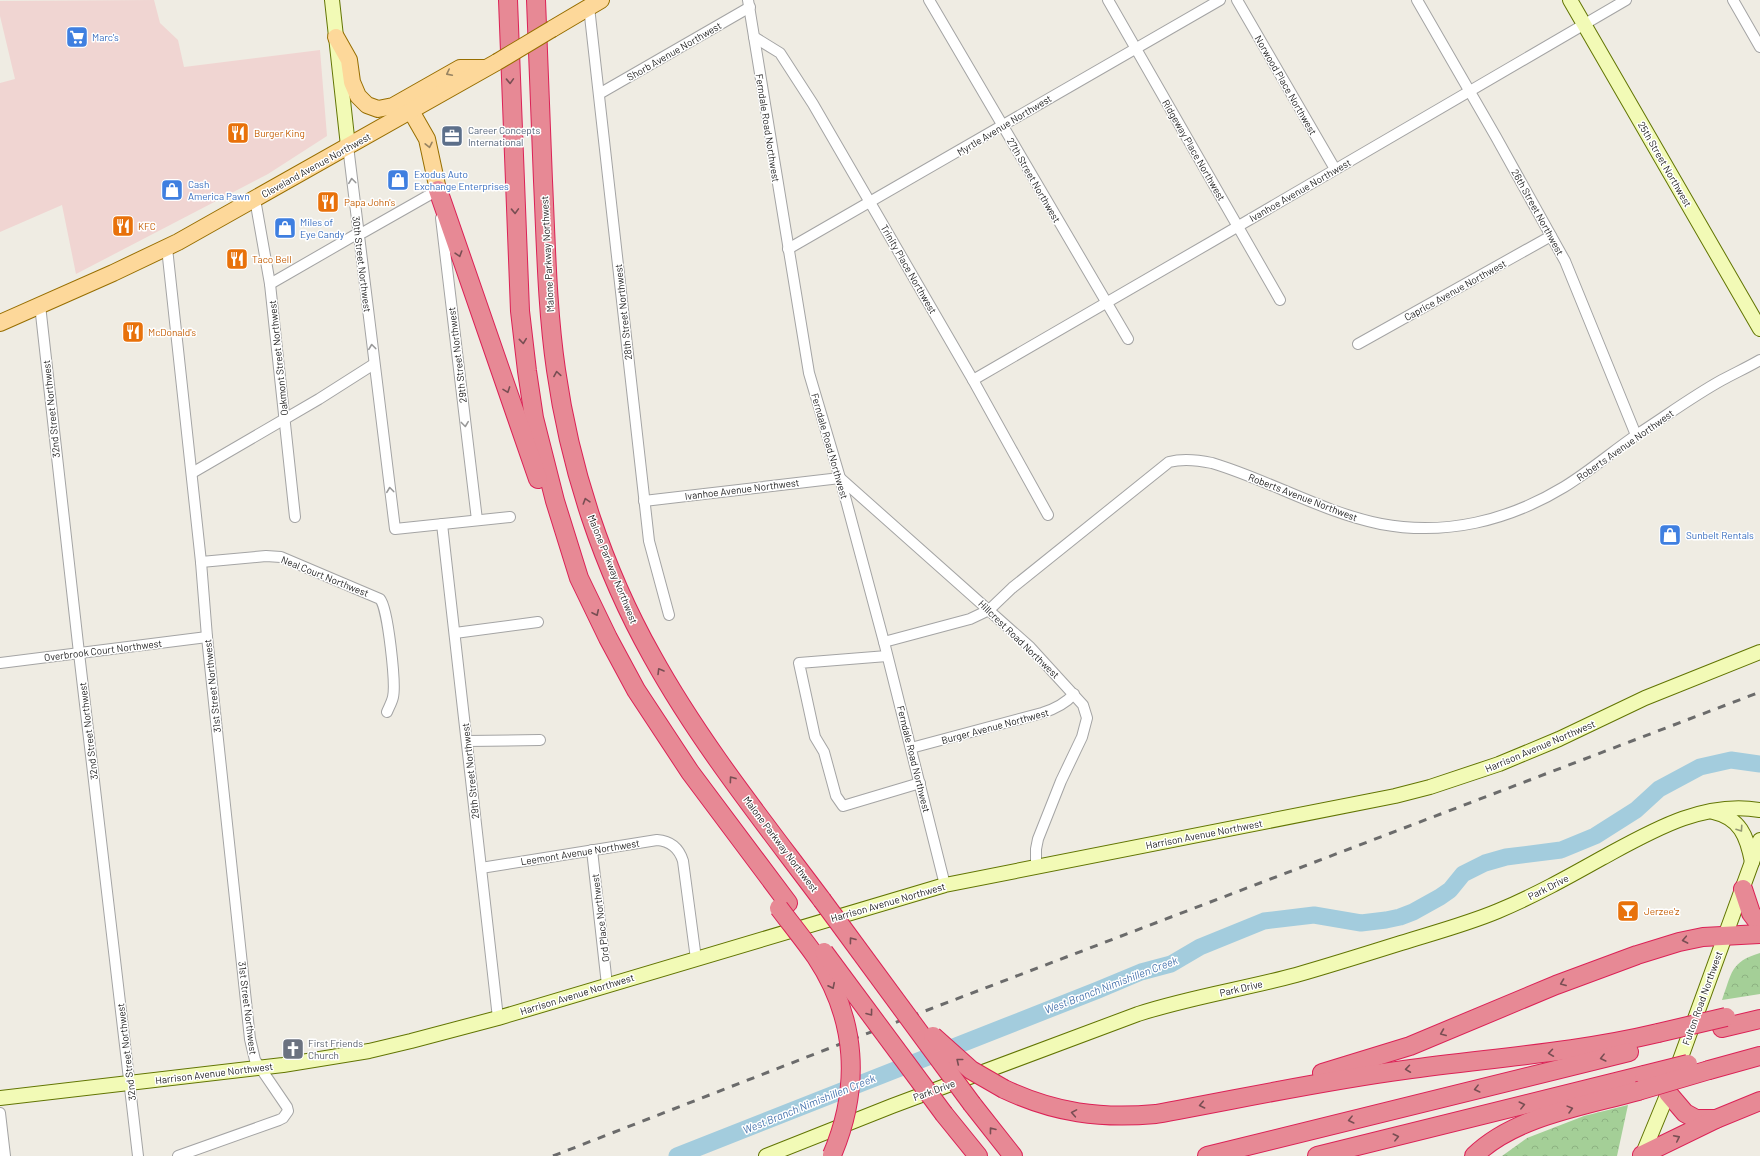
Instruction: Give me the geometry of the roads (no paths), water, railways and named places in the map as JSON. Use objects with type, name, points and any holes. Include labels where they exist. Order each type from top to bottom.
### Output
[{"type":"highway","points":[[508,0],[520,311],[527,371],[534,418],[544,464],[579,578]]},
{"type":"highway","name":"Malone Parkway Northwest","points":[[536,0],[546,255],[551,335],[562,407],[577,471],[602,548],[634,621],[670,688],[722,764],[875,971]]},
{"type":"highway","points":[[438,190],[546,505],[579,578],[615,651],[636,690],[663,733],[683,778],[978,1156]]},
{"type":"highway","points":[[1743,889],[1751,913],[1760,925]]},
{"type":"highway","points":[[783,905],[825,972],[838,999],[847,1029],[852,1066],[850,1095],[845,1121],[832,1156]]},
{"type":"highway","points":[[1240,1097],[1410,1046],[1556,985],[1637,955],[1679,942],[1703,937],[1760,934]]},
{"type":"highway","points":[[875,971],[943,1047],[971,1070],[1027,1100],[1069,1112],[1104,1116],[1128,1117],[1156,1114],[1240,1097],[1378,1073],[1656,1039]]},
{"type":"highway","points":[[875,971],[915,1028],[1013,1156]]},
{"type":"highway","points":[[1724,1023],[1760,1009]]},
{"type":"highway","points":[[1207,1156],[1656,1039],[1724,1023],[1760,1019]]},
{"type":"highway","points":[[1317,1156],[1641,1083],[1710,1064],[1760,1046]]},
{"type":"highway","points":[[1710,1064],[1760,1056]]},
{"type":"highway","points":[[1474,1156],[1495,1138],[1520,1125],[1641,1083]]},
{"type":"highway","points":[[1668,1093],[1685,1113],[1696,1119],[1716,1119]]},
{"type":"highway","points":[[1642,1155],[1716,1119],[1760,1101]]},
{"type":"main road","name":"Cleveland Avenue Northwest","points":[[0,323],[167,248],[412,111],[595,4]]},
{"type":"main road","points":[[336,37],[349,60],[352,82],[356,94],[364,103],[370,107],[378,109],[393,106],[460,68],[492,65]]},
{"type":"main road","points":[[412,111],[427,139],[438,190]]},
{"type":"street","name":"30th Street Northwest","points":[[332,0],[358,234],[394,529],[442,524]]},
{"type":"street","name":"27th Street Northwest","points":[[929,0],[1128,339]]},
{"type":"street","name":"Ridgeway Place Northwest","points":[[1108,0],[1280,300]]},
{"type":"street","name":"Myrtle Avenue Northwest","points":[[788,249],[1220,0]]},
{"type":"street","name":"Norwood Place Northwest","points":[[1237,0],[1335,169]]},
{"type":"street","name":"26th Street Northwest","points":[[1417,0],[1565,262],[1636,435]]},
{"type":"street","name":"25th Street Northwest","points":[[1570,0],[1760,329]]},
{"type":"street","name":"Ivanhoe Avenue Northwest","points":[[973,380],[1626,0]]},
{"type":"street","points":[[1733,0],[1760,47]]},
{"type":"street","name":"28th Street Northwest","points":[[595,4],[599,94],[644,501],[649,541],[669,615]]},
{"type":"street","name":"Shorb Avenue Northwest","points":[[599,94],[749,4]]},
{"type":"street","name":"Ferndale Road Northwest","points":[[749,4],[809,372],[840,478],[884,642],[945,885]]},
{"type":"street","name":"Trinity Place Northwest","points":[[754,38],[780,53],[835,141],[973,380],[1048,515]]},
{"type":"street","points":[[270,284],[438,190]]},
{"type":"street","name":"29th Street Northwest","points":[[438,190],[477,520]]},
{"type":"street","name":"Oakmont Street Northwest","points":[[255,199],[270,284],[295,517]]},
{"type":"street","name":"Caprice Avenue Northwest","points":[[1358,344],[1551,236]]},
{"type":"street","name":"31st Street Northwest","points":[[167,248],[201,562],[206,638],[250,1039],[255,1060],[259,1068],[287,1107],[287,1114],[279,1120],[178,1156]]},
{"type":"street","name":"32nd Street Northwest","points":[[40,305],[138,1156]]},
{"type":"street","name":"Roberts Avenue Northwest","points":[[884,642],[964,621],[989,610],[1012,588],[1169,462],[1198,460],[1212,463],[1362,519],[1398,526],[1441,528],[1484,521],[1526,507],[1565,486],[1636,435],[1722,380],[1760,360]]},
{"type":"street","points":[[192,473],[374,364]]},
{"type":"street","name":"Ivanhoe Avenue Northwest","points":[[644,501],[840,478]]},
{"type":"street","name":"Hillcrest Road Northwest","points":[[840,478],[1030,647],[1074,694],[1085,709],[1087,718],[1082,737],[1061,780],[1038,838],[1035,858],[1036,866]]},
{"type":"street","points":[[442,524],[510,517]]},
{"type":"street","name":"29th Street Northwest","points":[[442,524],[498,1018]]},
{"type":"street","name":"Neal Court Northwest","points":[[201,562],[281,556],[380,599],[385,608],[391,648],[393,698],[387,712]]},
{"type":"street","points":[[455,633],[538,622]]},
{"type":"street","name":"Overbrook Court Northwest","points":[[0,663],[206,638]]},
{"type":"street","name":"Harrison Avenue Northwest","points":[[0,1098],[259,1068],[369,1051],[498,1018],[945,885],[1359,804],[1430,787],[1472,774],[1526,754],[1645,698],[1760,652]]},
{"type":"street","points":[[887,656],[799,663],[815,737],[824,752],[836,796],[843,806],[920,783]]},
{"type":"street","name":"Burger Avenue Northwest","points":[[911,748],[1042,713],[1054,709],[1066,702],[1074,694]]},
{"type":"street","points":[[467,741],[540,740]]},
{"type":"street","name":"Park Drive","points":[[766,1156],[892,1106],[1138,1014],[1297,974],[1491,914],[1556,883],[1669,824],[1711,811],[1733,808],[1760,810]]},
{"type":"street","points":[[1711,811],[1723,814],[1737,823],[1743,831],[1752,862]]},
{"type":"street","name":"Leemont Avenue Northwest","points":[[481,868],[657,840],[665,841],[677,848],[683,861],[696,959]]},
{"type":"street","name":"Fulton Road Northwest","points":[[1642,1155],[1668,1093],[1760,840]]},
{"type":"street","name":"Ord Place Northwest","points":[[592,850],[607,985]]},
{"type":"street","points":[[0,1113],[5,1156]]},
{"type":"waterway","name":"West Branch Nimishillen Creek","points":[[677,1156],[1141,972],[1171,964],[1200,947],[1264,921],[1314,915],[1361,923],[1400,917],[1413,912],[1440,897],[1450,890],[1463,874],[1485,863],[1506,857],[1561,850],[1595,836],[1636,810],[1659,789],[1700,767],[1731,760],[1760,764]]},
{"type":"railway","points":[[553,1156],[925,1011],[1760,692]]},
{"type":"place","name":"Marc's","points":[[77,37]]},
{"type":"place","name":"Burger King","points":[[238,133]]},
{"type":"place","name":"Career Concepts International","points":[[452,136]]},
{"type":"place","name":"Exodus Auto Exchange Enterprises","points":[[398,180]]},
{"type":"place","name":"Cash America Pawn","points":[[172,190]]},
{"type":"place","name":"Papa John's","points":[[328,202]]},
{"type":"place","name":"KFC","points":[[123,226]]},
{"type":"place","name":"Miles of Eye Candy","points":[[285,228]]},
{"type":"place","name":"Taco Bell","points":[[237,259]]},
{"type":"place","name":"McDonald's","points":[[133,332]]},
{"type":"place","name":"Sunbelt Rentals","points":[[1670,535]]},
{"type":"place","name":"Jerzee'z","points":[[1628,911]]},
{"type":"place","name":"First Friends Church","points":[[293,1049]]}]
